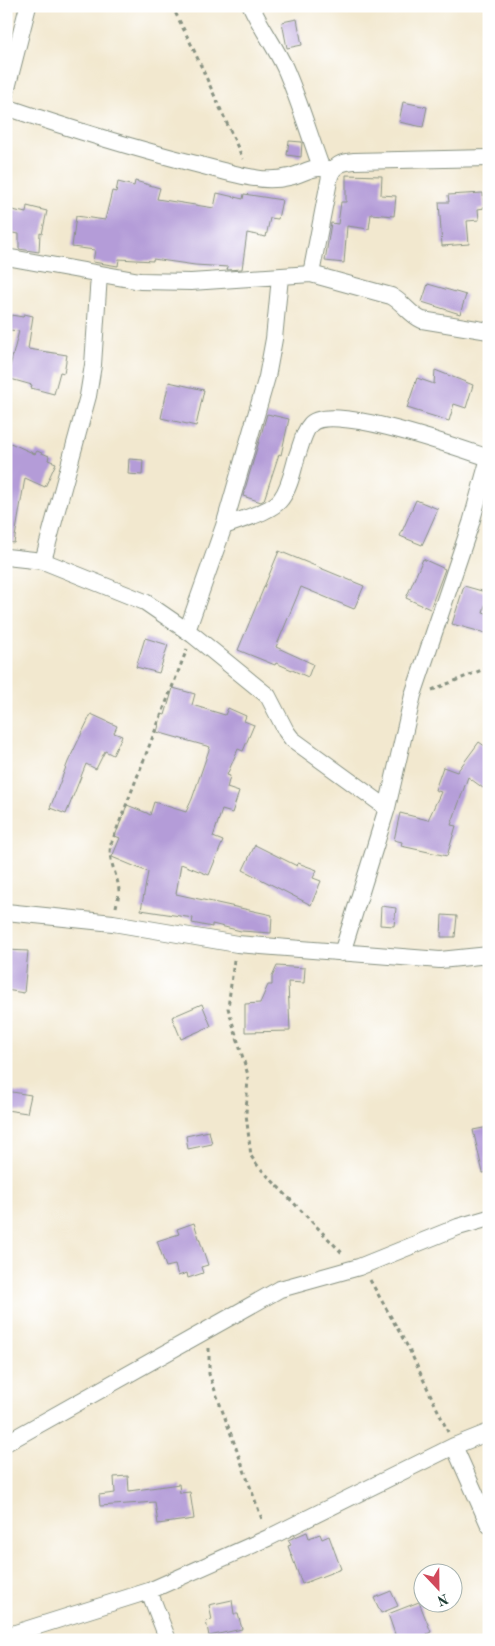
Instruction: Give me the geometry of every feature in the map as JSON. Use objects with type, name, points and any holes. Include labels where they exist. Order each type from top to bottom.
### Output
[{"type":"street","points":[[6,92],[28,6]]},
{"type":"street","points":[[251,6],[285,68],[327,168],[311,274]]},
{"type":"street","points":[[6,107],[154,154],[252,178],[280,179],[327,168],[343,162],[354,161],[489,158]]},
{"type":"street","points":[[6,257],[140,281],[191,282],[311,274],[391,296],[422,320],[489,331]]},
{"type":"street","points":[[43,561],[88,396],[93,365],[99,275]]},
{"type":"street","points":[[190,633],[224,526],[271,360],[280,277]]},
{"type":"street","points":[[224,526],[269,509],[281,500],[310,424],[318,420],[326,418],[373,423],[421,435],[489,458],[471,523],[412,698],[387,808],[342,954]]},
{"type":"street","points":[[6,557],[43,561],[145,602],[190,633],[268,696],[292,739],[387,808]]},
{"type":"street","points":[[6,912],[113,923],[237,944],[342,954],[440,960],[489,955]]},
{"type":"street","points":[[6,1443],[280,1289],[360,1267],[458,1228],[489,1218]]},
{"type":"street","points":[[6,1636],[149,1591],[268,1538],[454,1446],[489,1432]]},
{"type":"street","points":[[454,1446],[489,1525]]},
{"type":"street","points":[[149,1591],[168,1640]]},
{"type":"path","points":[[172,6],[252,178]]},
{"type":"path","points":[[113,923],[119,893],[110,860],[111,844],[190,633]]},
{"type":"path","points":[[412,698],[489,666]]},
{"type":"path","points":[[237,944],[228,1008],[248,1075],[246,1114],[251,1156],[258,1166],[369,1278],[408,1349],[454,1446]]},
{"type":"path","points":[[210,1330],[209,1374],[268,1538]]},
{"type":"building","points":[[297,19],[302,45],[287,48],[282,22]]},
{"type":"building","points":[[403,102],[427,107],[423,127],[399,122]]},
{"type":"building","points":[[289,141],[302,142],[301,157],[287,155]]},
{"type":"building","points":[[346,175],[382,176],[381,195],[396,196],[394,216],[371,214],[369,229],[347,226],[344,263],[325,261],[331,223],[338,224],[341,202],[346,202]]},
{"type":"building","points":[[135,181],[160,188],[157,199],[214,208],[217,193],[243,199],[244,194],[282,200],[278,219],[270,218],[266,237],[247,233],[242,269],[227,270],[228,267],[195,265],[153,259],[153,261],[119,259],[118,266],[93,262],[95,250],[72,247],[76,216],[105,220],[112,191],[116,192],[118,182],[134,186]]},
{"type":"building","points":[[483,193],[484,208],[478,209],[479,220],[467,221],[469,244],[442,246],[439,202],[449,202],[448,195]]},
{"type":"building","points":[[27,206],[47,211],[42,234],[40,233],[39,252],[19,249],[19,234],[6,232],[8,209],[26,213]]},
{"type":"building","points":[[428,284],[466,295],[460,314],[422,302]]},
{"type":"building","points":[[24,314],[33,316],[28,349],[67,355],[64,373],[60,372],[54,394],[31,388],[32,385],[7,378],[19,331],[9,330],[11,315],[23,317]]},
{"type":"building","points":[[435,370],[473,385],[466,408],[454,404],[449,421],[407,408],[417,378],[434,384]]},
{"type":"building","points":[[169,382],[204,390],[196,426],[161,418]]},
{"type":"building","points":[[267,414],[289,419],[281,455],[279,454],[264,500],[261,502],[243,496]]},
{"type":"building","points":[[6,441],[35,454],[37,451],[49,456],[48,460],[56,463],[45,487],[25,478],[14,543],[6,542]]},
{"type":"building","points":[[129,459],[143,460],[142,475],[128,474]]},
{"type":"building","points":[[416,500],[438,509],[422,545],[400,536]]},
{"type":"building","points":[[279,551],[364,586],[354,609],[301,587],[276,647],[313,664],[308,677],[276,663],[275,665],[238,650]]},
{"type":"building","points":[[423,559],[445,569],[430,609],[406,598]]},
{"type":"building","points":[[464,586],[489,593],[483,612],[489,614],[489,634],[452,624]]},
{"type":"building","points":[[145,638],[168,645],[159,673],[136,667]]},
{"type":"building","points":[[173,688],[195,694],[192,705],[225,715],[228,708],[246,716],[244,721],[254,725],[243,751],[238,749],[227,775],[230,776],[227,788],[239,792],[232,813],[222,810],[213,837],[223,841],[209,875],[181,864],[176,894],[272,915],[271,933],[241,931],[212,924],[212,927],[192,923],[193,918],[141,910],[148,872],[112,857],[120,838],[115,836],[127,805],[150,815],[154,802],[186,812],[192,799],[210,747],[157,732],[162,714],[165,715]]},
{"type":"building","points":[[91,714],[117,726],[114,733],[122,736],[113,755],[105,751],[96,769],[86,764],[66,814],[50,808],[68,762]]},
{"type":"building","points":[[479,742],[489,749],[489,781],[483,788],[468,777],[451,825],[456,826],[447,856],[401,846],[402,842],[394,840],[400,813],[428,820],[441,792],[435,790],[443,767],[457,772]]},
{"type":"building","points":[[255,845],[297,866],[298,863],[317,870],[313,878],[321,881],[311,905],[243,870]]},
{"type":"building","points":[[381,906],[396,908],[394,926],[380,925]]},
{"type":"building","points":[[442,915],[457,916],[455,937],[441,937]]},
{"type":"building","points":[[6,950],[28,951],[24,993],[6,990]]},
{"type":"building","points":[[277,966],[305,968],[304,983],[288,982],[290,1031],[245,1032],[245,1004],[260,1003],[268,985],[272,985],[272,977]]},
{"type":"building","points":[[202,1004],[211,1026],[181,1039],[172,1017]]},
{"type":"building","points":[[6,1091],[31,1095],[27,1113],[6,1110]]},
{"type":"building","points":[[489,1127],[489,1172],[483,1173],[473,1130]]},
{"type":"building","points":[[209,1131],[212,1144],[188,1149],[186,1136]]},
{"type":"building","points":[[194,1223],[208,1265],[201,1267],[203,1273],[188,1278],[187,1273],[178,1276],[175,1265],[166,1267],[157,1241],[179,1234],[177,1229]]},
{"type":"building","points":[[128,1476],[129,1491],[179,1484],[180,1493],[190,1492],[194,1519],[158,1524],[155,1502],[100,1506],[99,1495],[115,1493],[114,1477]]},
{"type":"building","points":[[307,1532],[309,1538],[320,1534],[322,1539],[329,1536],[341,1569],[302,1584],[288,1546],[291,1545],[288,1540]]},
{"type":"building","points":[[391,1591],[398,1606],[381,1613],[374,1598]]},
{"type":"building","points":[[232,1600],[234,1614],[238,1614],[242,1629],[209,1636],[206,1621],[212,1620],[209,1605]]},
{"type":"building","points":[[412,1605],[412,1614],[424,1614],[431,1632],[427,1634],[429,1640],[397,1640],[388,1614]]}]
